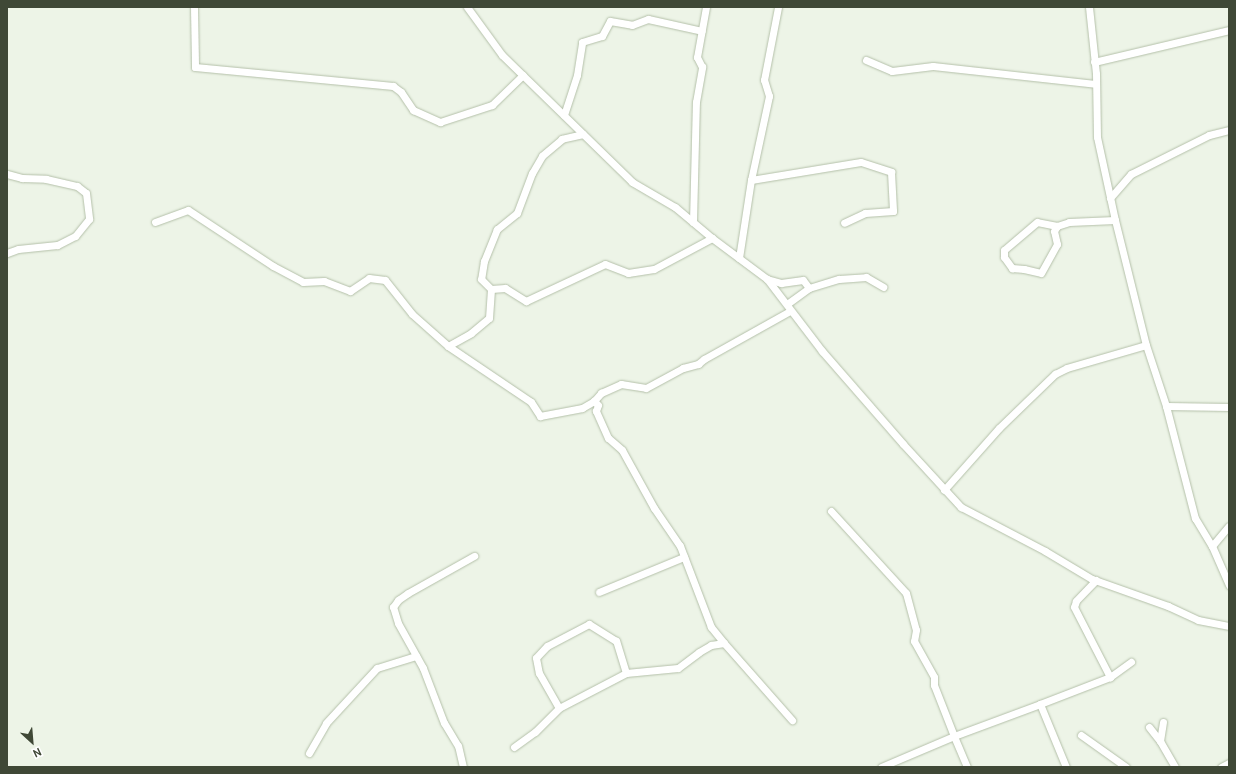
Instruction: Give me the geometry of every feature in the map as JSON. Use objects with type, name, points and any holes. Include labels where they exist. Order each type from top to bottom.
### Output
[{"type":"street","points":[[194,7],[195,67],[393,86],[401,92],[413,110],[440,122],[492,105],[524,75]]},
{"type":"street","points":[[467,7],[502,55],[632,182],[674,207],[712,238],[767,279],[822,351],[944,490],[961,507],[1096,580],[1168,606],[1198,620],[1229,626]]},
{"type":"street","points":[[693,222],[696,102],[702,68],[697,56],[706,7]]},
{"type":"street","points":[[739,258],[750,180],[770,96],[764,80],[778,7]]},
{"type":"street","points":[[1089,7],[1096,84],[1097,137],[1114,220],[1146,345],[1166,406],[1195,518],[1212,546],[1229,585]]},
{"type":"street","points":[[564,115],[577,75],[582,42],[602,36],[610,21],[632,25],[648,19],[702,31]]},
{"type":"street","points":[[1094,62],[1229,30]]},
{"type":"street","points":[[866,60],[892,71],[933,66],[1096,84]]},
{"type":"street","points":[[1110,198],[1131,174],[1209,135],[1229,130]]},
{"type":"street","points":[[448,346],[471,333],[489,318],[491,289],[482,279],[484,260],[497,229],[517,213],[532,173],[542,156],[562,139],[583,134]]},
{"type":"street","points":[[750,180],[861,162],[891,172],[893,211],[865,213],[844,223]]},
{"type":"street","points":[[7,174],[22,178],[46,179],[77,186],[86,192],[89,219],[75,236],[57,245],[18,249],[7,253]]},
{"type":"street","points":[[155,222],[188,210],[273,266],[303,282],[324,281],[350,291],[370,278],[385,280],[412,314],[448,346],[531,402],[540,416],[582,408],[594,401],[601,393],[621,384],[646,388],[684,368],[698,364],[789,308],[810,288],[839,279],[866,277],[883,287]]},
{"type":"street","points":[[1057,226],[1054,231],[1057,244],[1041,273],[1012,268],[1004,257],[1004,250],[1037,222],[1057,226],[1069,222],[1114,220]]},
{"type":"street","points":[[491,289],[505,288],[526,301],[605,264],[628,273],[654,269],[712,238]]},
{"type":"street","points":[[767,279],[781,283],[803,280],[810,288]]},
{"type":"street","points":[[944,490],[999,428],[1055,374],[1067,368],[1146,345]]},
{"type":"street","points":[[594,401],[598,405],[596,411],[608,438],[622,450],[654,508],[680,546],[711,626],[724,643],[792,720]]},
{"type":"street","points":[[1166,406],[1229,407]]},
{"type":"street","points":[[831,511],[906,593],[916,630],[914,641],[934,677],[934,685],[967,767]]},
{"type":"street","points":[[1212,546],[1229,526]]},
{"type":"street","points":[[463,767],[458,746],[439,713],[423,668],[398,623],[393,607],[398,600],[408,593],[474,556]]},
{"type":"street","points":[[599,592],[684,557]]},
{"type":"street","points":[[1096,580],[1076,601],[1074,607],[1110,676]]},
{"type":"street","points":[[559,708],[538,673],[536,658],[546,646],[589,624],[616,641],[626,673]]},
{"type":"street","points":[[514,747],[535,732],[559,708],[590,690],[626,673],[678,668],[711,645],[724,643]]},
{"type":"street","points":[[309,753],[326,723],[377,668],[416,656]]},
{"type":"street","points":[[881,767],[954,736],[1110,676],[1131,662]]},
{"type":"street","points":[[1040,704],[1066,767]]},
{"type":"street","points":[[1160,741],[1163,722]]},
{"type":"street","points":[[1149,727],[1160,741],[1175,767]]},
{"type":"street","points":[[1081,735],[1126,767]]},
{"type":"street","points":[[1221,767],[1229,763]]}]
